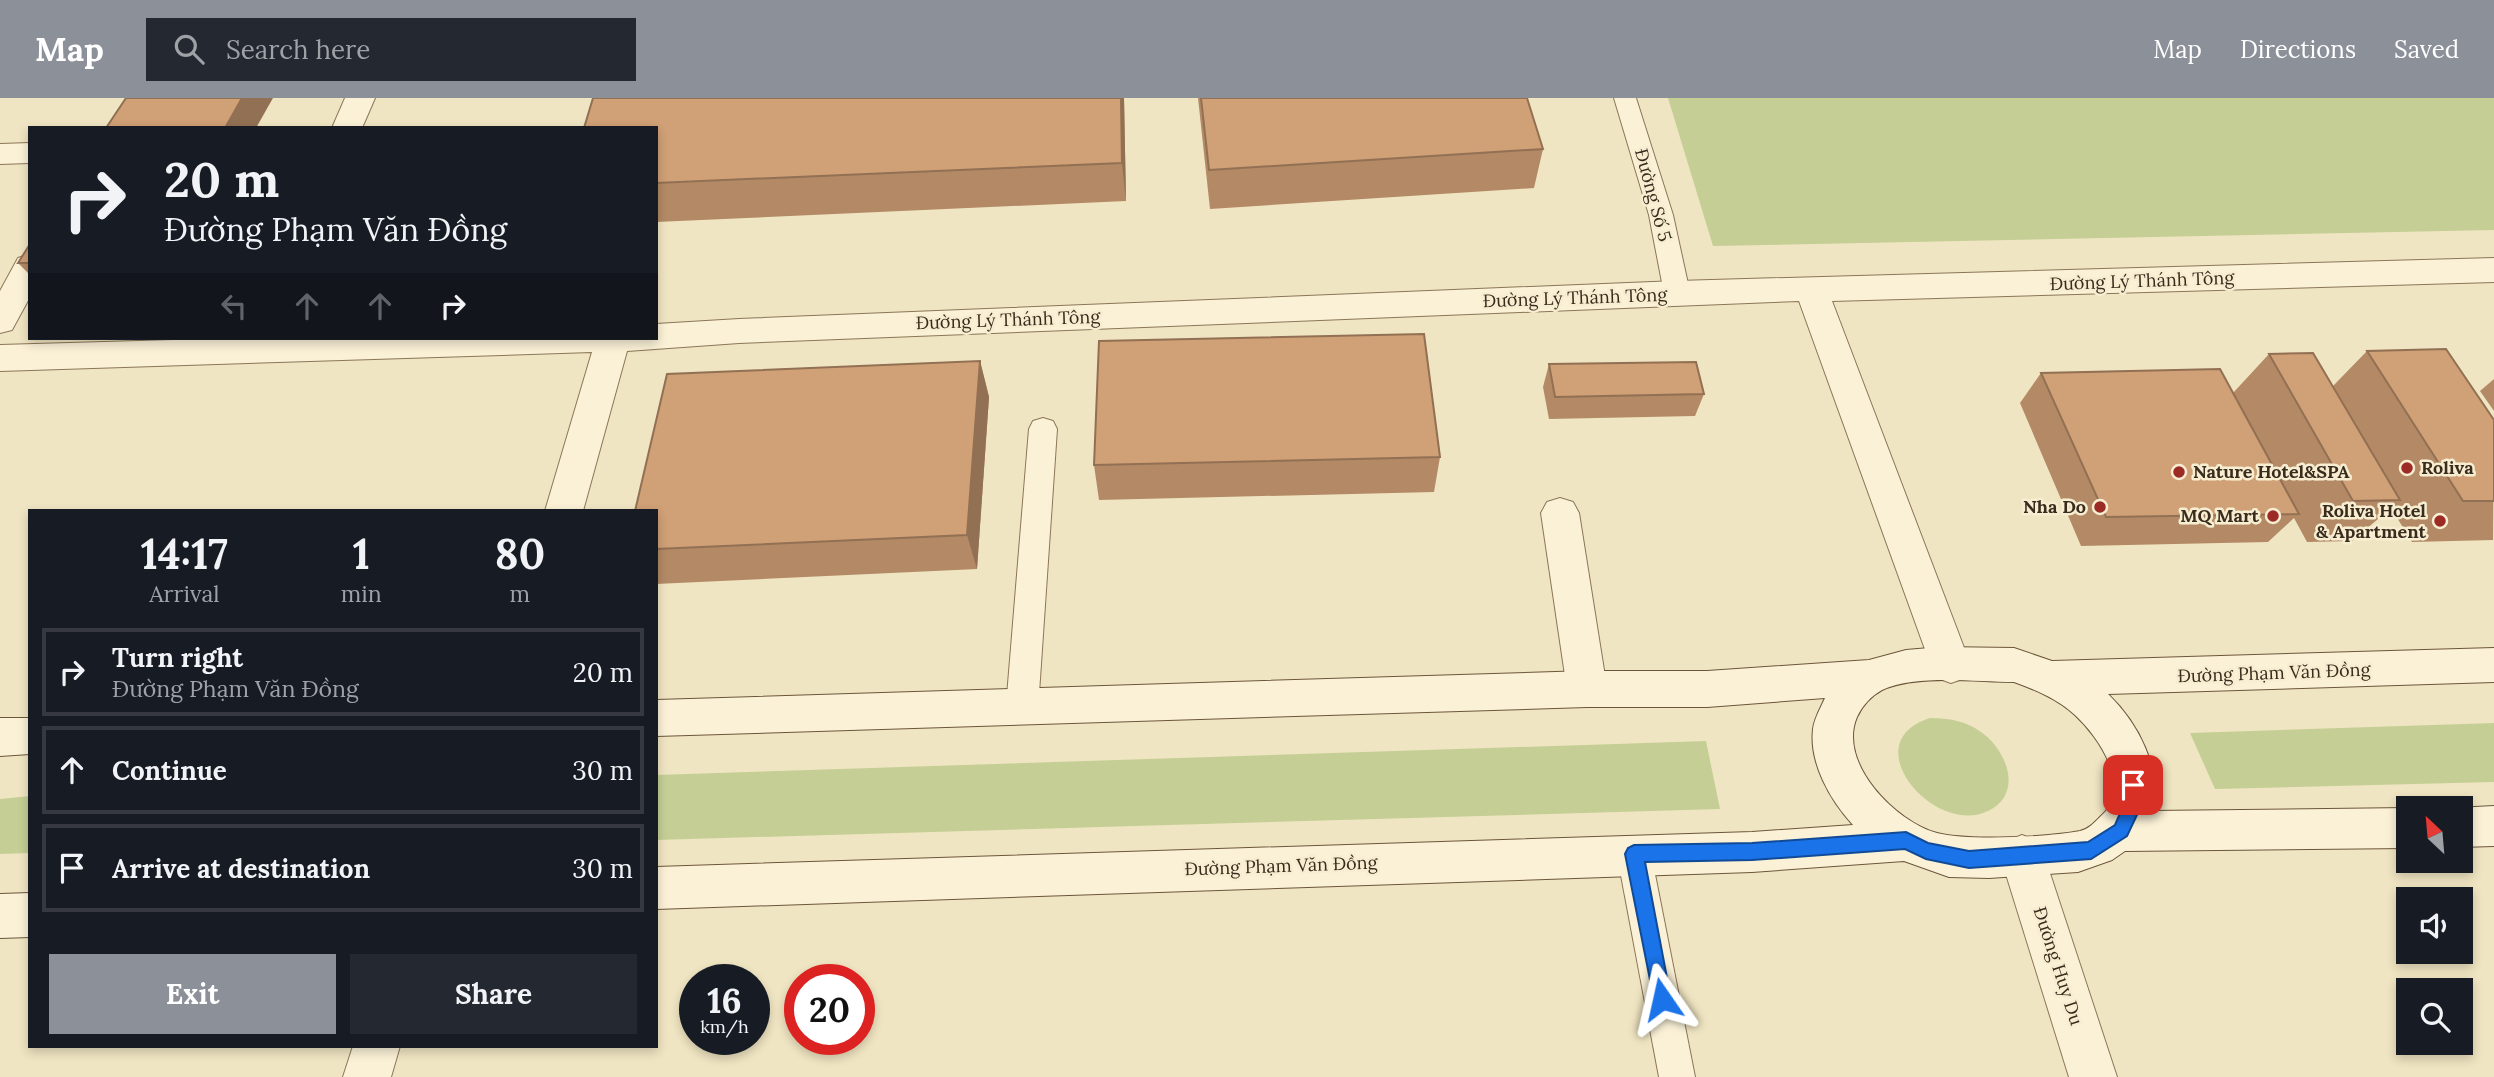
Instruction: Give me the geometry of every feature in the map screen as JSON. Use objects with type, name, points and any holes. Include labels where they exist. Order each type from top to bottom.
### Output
[{"type":"street","points":[[347,126],[360,98]]},
{"type":"street","points":[[0,154],[28,153]]},
{"type":"street","points":[[0,321],[28,270]]},
{"type":"street","name":"Đường Lý Thánh Tông","points":[[658,337],[739,331],[1677,293],[1811,292],[2494,270]]},
{"type":"street","points":[[1811,292],[1951,666]]},
{"type":"street","points":[[0,358],[222,349],[587,340]]},
{"type":"street","points":[[565,509],[628,340]]},
{"type":"street","points":[[1560,513],[1587,689]]},
{"type":"street","points":[[658,718],[1587,689],[1707,690],[1868,677],[1899,667],[2014,665],[2053,678],[2089,701],[2117,732],[2133,768],[2134,802],[2121,831],[2091,851],[1969,859],[1926,851],[1906,841],[1887,829],[1856,799],[1837,764],[1833,729],[1844,699],[1868,677]]},
{"type":"street","name":"Đường Phạm Văn Đồng","points":[[2053,678],[2494,665]]},
{"type":"street","points":[[0,737],[28,736]]},
{"type":"street","points":[[2473,827],[2494,826]]},
{"type":"street","points":[[2121,831],[2396,828]]},
{"type":"street","name":"Đường Phạm Văn Đồng","points":[[658,888],[1752,852],[1906,841]]},
{"type":"street","name":"Đường Huy Du","points":[[2022,855],[2093,1077]]},
{"type":"street","points":[[0,916],[28,915]]},
{"type":"street","points":[[367,1077],[376,1048]]},
{"type":"lane","name":"Đường Số 5","points":[[1625,98],[1661,215],[1677,293]]},
{"type":"lane","points":[[1022,708],[1044,429]]},
{"type":"lane","points":[[1634,854],[1677,1077]]},
{"type":"green space","points":[[1668,98],[2494,98],[2494,230],[1713,246]]},
{"type":"green space","points":[[1930,718],[1969,725],[1981,732],[1998,750],[2008,772],[2008,783],[2006,794],[1988,811],[1967,815],[1945,811],[1926,799],[1910,783],[1900,765],[1899,746],[1908,730]]},
{"type":"green space","points":[[2494,723],[2494,782],[2215,789],[2190,733]]},
{"type":"green space","points":[[1706,741],[1720,809],[658,840],[658,775]]},
{"type":"green space","points":[[28,796],[28,853],[0,854],[0,799]]},
{"type":"building","points":[[126,98],[242,98],[226,126],[107,126]]},
{"type":"building","points":[[593,98],[1121,98],[1122,163],[658,183],[658,126],[585,126]]},
{"type":"building","points":[[1201,98],[1527,98],[1543,149],[1209,170]]},
{"type":"building","points":[[28,247],[28,263],[18,263]]},
{"type":"building","points":[[1424,334],[1440,457],[1094,465],[1099,341]]},
{"type":"building","points":[[2446,349],[2494,420],[2494,501],[2463,501],[2367,351]]},
{"type":"building","points":[[2313,353],[2400,500],[2353,501],[2269,354]]},
{"type":"building","points":[[980,361],[967,535],[658,549],[658,509],[635,509],[667,374]]},
{"type":"building","points":[[1696,362],[1704,394],[1555,397],[1549,364]]},
{"type":"building","points":[[2220,369],[2299,514],[2106,517],[2041,373]]},
{"type":"place","name":"Roliva","points":[[2407,468]]},
{"type":"place","name":"Nature Hotel&SPA","points":[[2179,472]]},
{"type":"place","name":"Nha Do","points":[[2100,507]]},
{"type":"place","name":"MQ Mart","points":[[2273,516]]},
{"type":"place","name":"Roliva Hotel & Apartment","points":[[2440,521]]},
{"type":"route","points":[[1662,999],[1634,854],[1752,852],[1906,841],[1926,851],[1969,859],[2091,851],[2121,831],[2134,802],[2133,785]]}]
